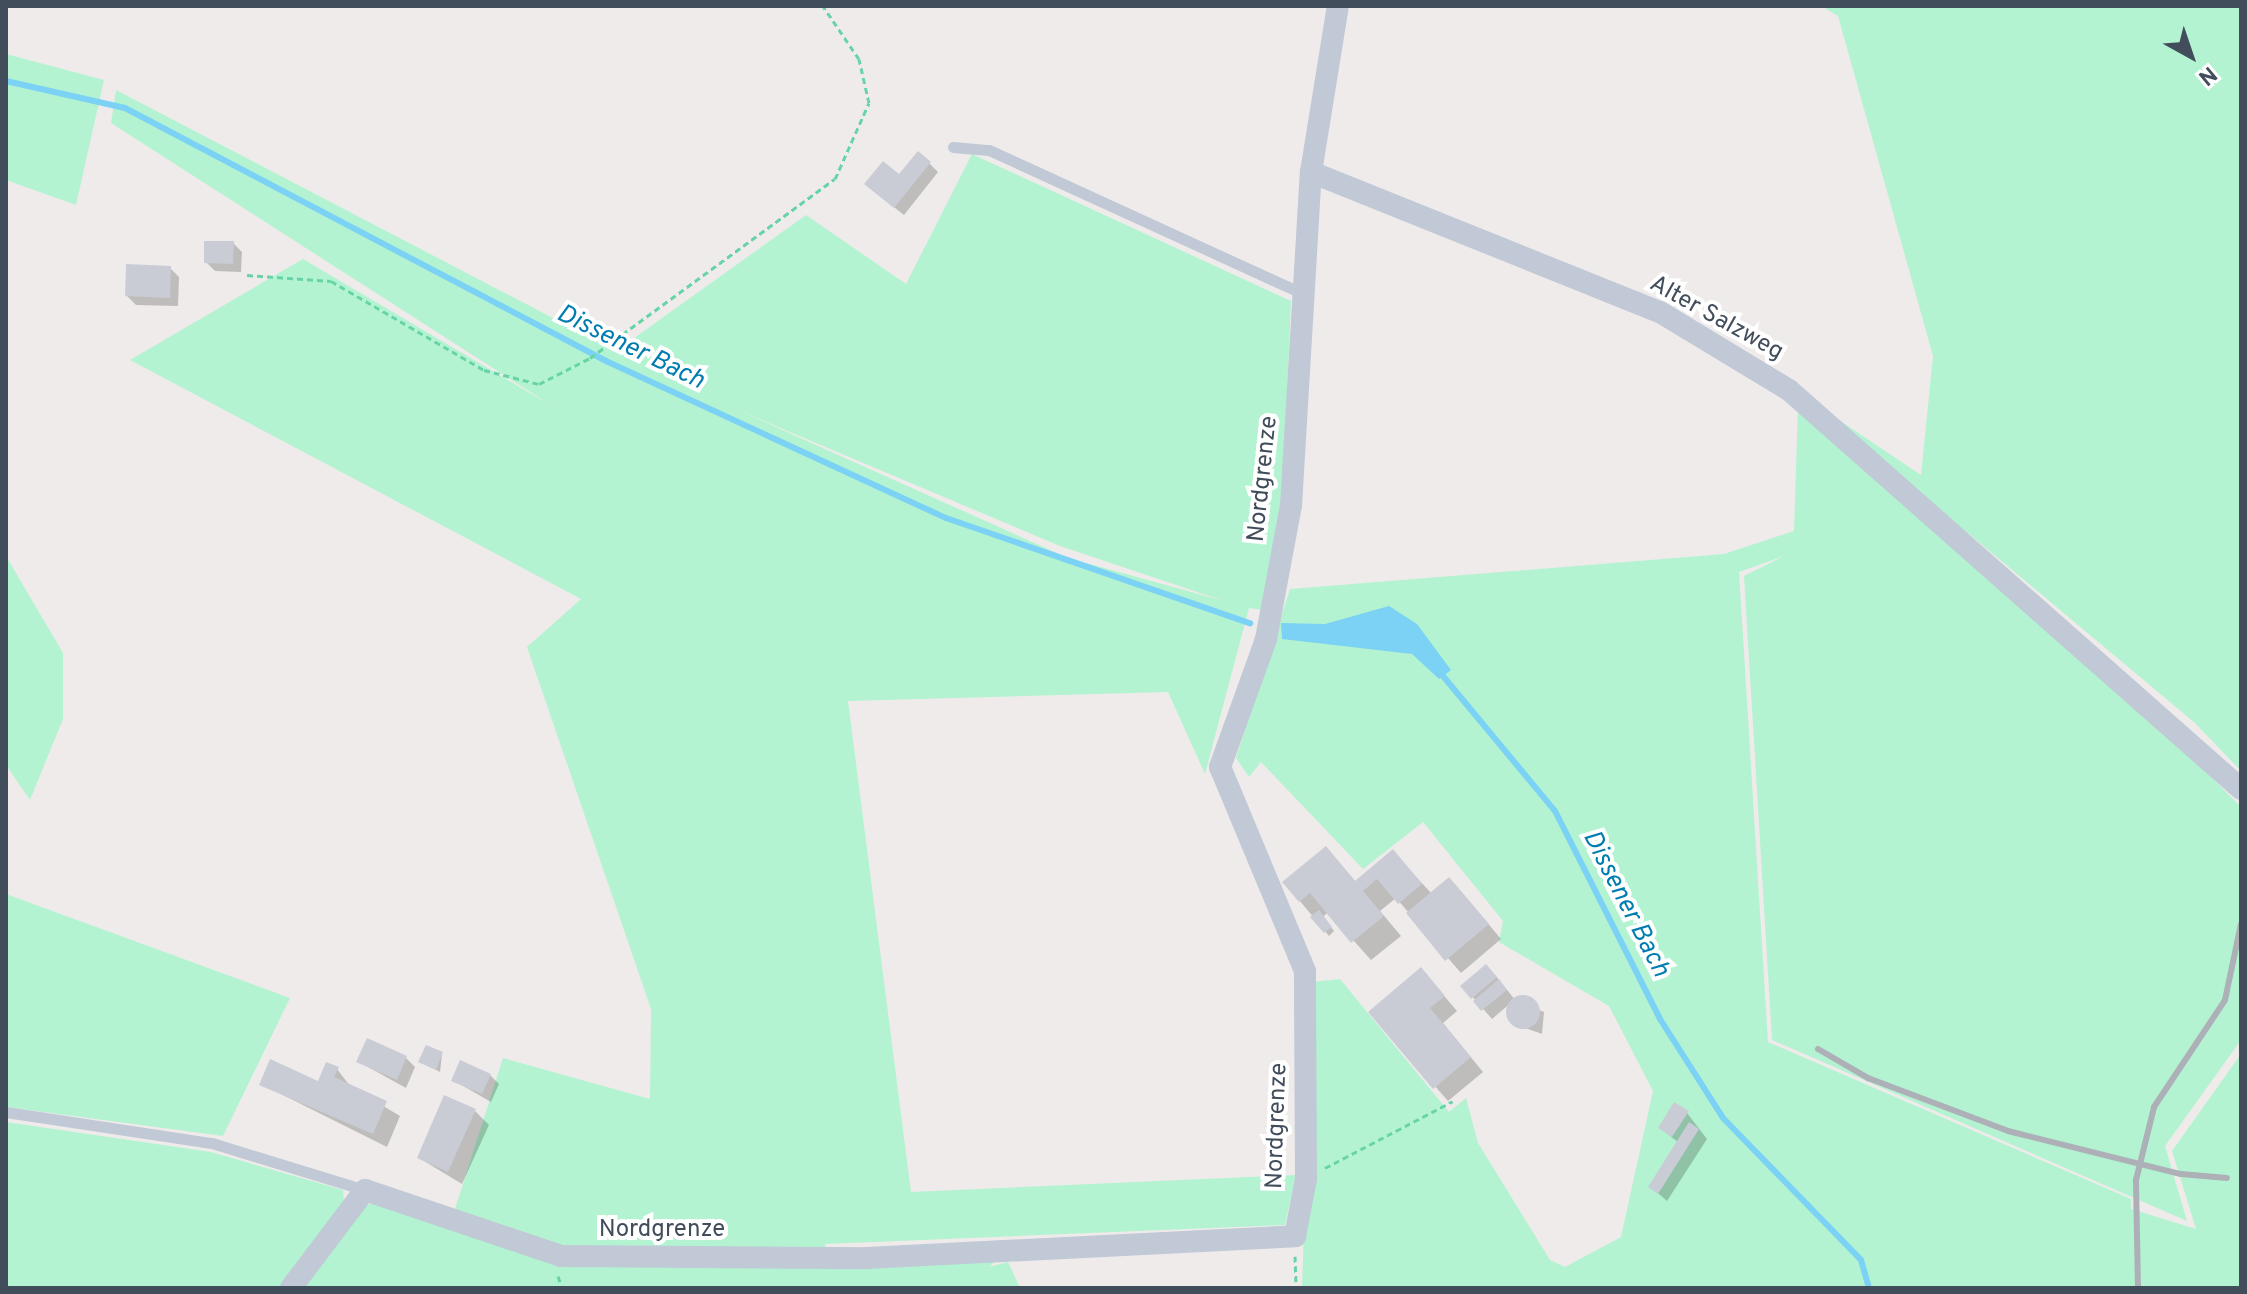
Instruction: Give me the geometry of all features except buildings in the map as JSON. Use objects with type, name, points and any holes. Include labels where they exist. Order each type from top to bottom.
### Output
[{"type":"street","points":[[1311,172],[1338,6]]},
{"type":"street","name":"Nordgrenze","points":[[365,1190],[561,1256],[867,1258],[1295,1236],[1306,1179],[1305,971],[1220,767],[1266,639],[1289,521],[1311,172]]},
{"type":"street","name":"Alter Salzweg","points":[[1311,172],[1660,312],[1789,390],[2241,789]]},
{"type":"street","points":[[291,1288],[365,1190]]},
{"type":"lane","points":[[953,147],[989,150],[1303,294]]},
{"type":"lane","points":[[6,1112],[212,1143],[365,1190]]},
{"type":"path","points":[[247,275],[331,281],[484,370],[539,384],[590,358],[835,179],[869,103],[859,59],[823,6]]},
{"type":"path","points":[[1306,1179],[1453,1101]]},
{"type":"path","points":[[1295,1236],[1296,1288]]},
{"type":"green space","points":[[1821,6],[2241,6],[2241,771],[2195,723],[1962,528],[2241,807],[2241,1040],[2165,1146],[2187,1221],[1772,1040],[1744,576],[1784,556],[1739,572],[1768,1042],[2131,1199],[2131,1209],[2196,1229],[2172,1151],[2241,1054],[2241,1288],[1302,1288],[1312,982],[1340,979],[1449,1112],[1466,1098],[1478,1143],[1550,1260],[1565,1267],[1621,1237],[1653,1091],[1609,1006],[1499,942],[1503,921],[1423,822],[1363,869],[1261,762],[1249,777],[1236,758],[1290,589],[1724,554],[1794,531],[1798,408],[1833,416],[1921,475],[1933,356],[1838,16]]},
{"type":"green space","points":[[6,54],[104,80],[76,205],[6,180]]},
{"type":"green space","points":[[116,90],[616,351],[806,215],[906,284],[972,154],[1291,301],[1283,495],[1263,610],[1249,608],[1205,774],[1168,692],[848,701],[911,1192],[1296,1175],[1285,1225],[825,1244],[830,1269],[1000,1256],[989,1267],[1008,1262],[1020,1288],[295,1288],[355,1207],[382,1202],[454,1212],[503,1058],[650,1099],[651,1009],[527,647],[581,599],[130,360],[303,259],[552,406],[111,123]],"holes":[[[738,410],[1060,546],[1224,601],[1068,558]]]},
{"type":"green space","points":[[6,556],[63,653],[63,719],[30,800],[6,765]]},
{"type":"green space","points":[[6,894],[290,998],[223,1136],[6,1107]]},
{"type":"green space","points":[[6,1122],[211,1152],[343,1190],[344,1205],[281,1288],[6,1288]]},
{"type":"water","points":[[1389,606],[1417,624],[1451,670],[1439,679],[1412,654],[1282,639],[1281,623],[1325,624]]},
{"type":"waterway","name":"Dissener Bach","points":[[6,81],[125,108],[606,361],[946,518],[1250,623]]},
{"type":"waterway","name":"Dissener Bach","points":[[1438,670],[1555,811],[1660,1019],[1723,1118],[1861,1260],[1869,1288]]},
{"type":"railway","points":[[2138,1288],[2136,1180],[2154,1107],[2225,1000],[2241,924]]},
{"type":"railway","points":[[1818,1049],[1868,1078],[2008,1131],[2181,1174],[2227,1178]]}]
